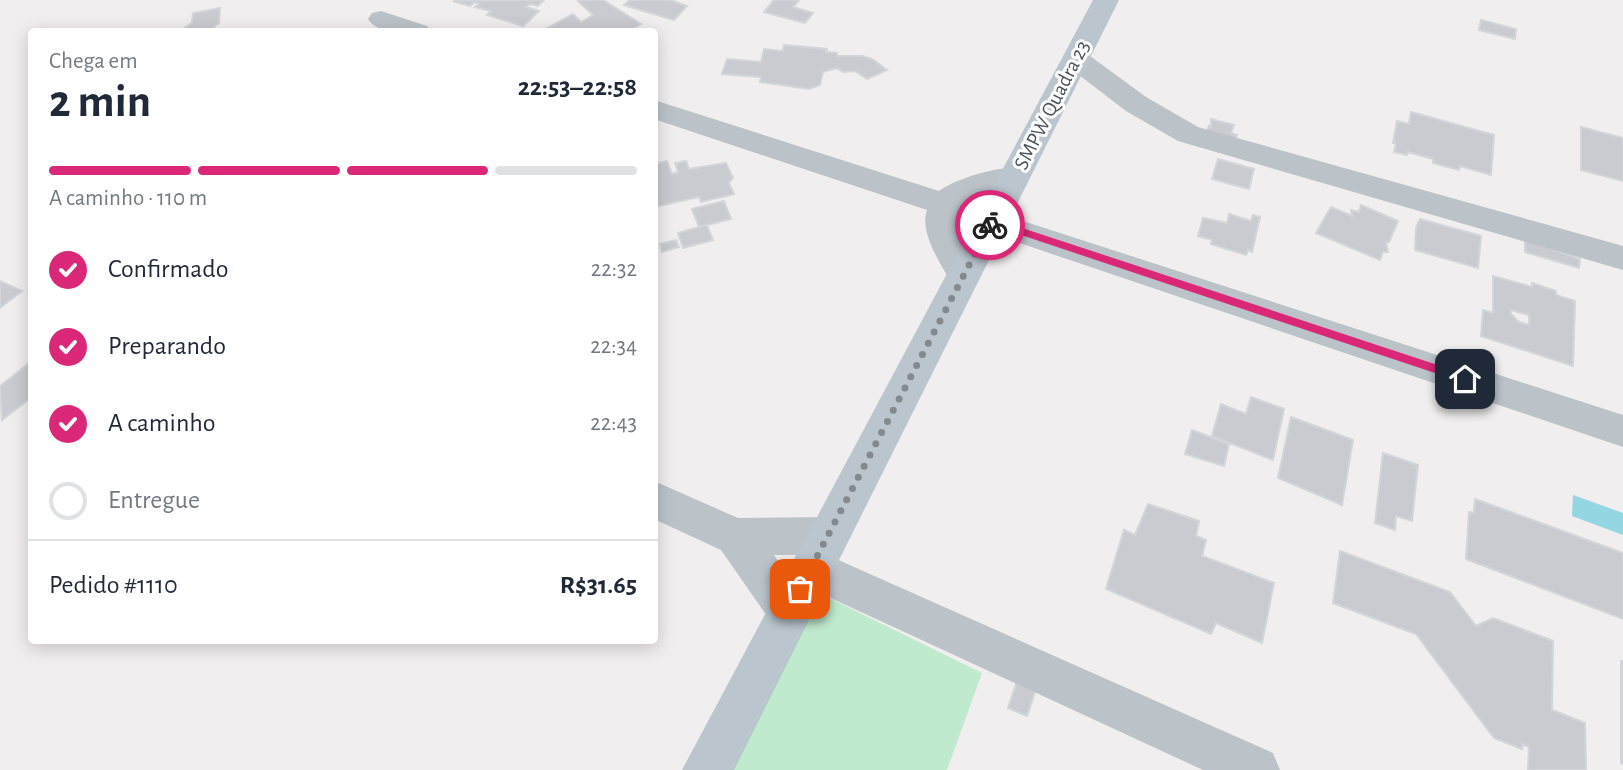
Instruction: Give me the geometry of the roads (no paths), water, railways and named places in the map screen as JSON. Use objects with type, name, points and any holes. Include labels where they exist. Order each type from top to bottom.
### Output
[{"type":"street","name":"SMPW Quadra 23","points":[[707,770],[1106,0]]},
{"type":"street","points":[[382,19],[407,28]]},
{"type":"street","points":[[1076,59],[1136,104],[1188,134],[1623,258]]},
{"type":"street","points":[[658,110],[944,204]]},
{"type":"street","points":[[964,275],[942,234],[939,221],[944,204],[961,191],[1015,176]]},
{"type":"street","points":[[992,222],[1623,431]]},
{"type":"street","points":[[658,501],[736,537],[819,552],[1256,770]]},
{"type":"street","points":[[736,537],[789,611]]},
{"type":"water","points":[[1573,495],[1623,513],[1623,535],[1572,516]]}]
